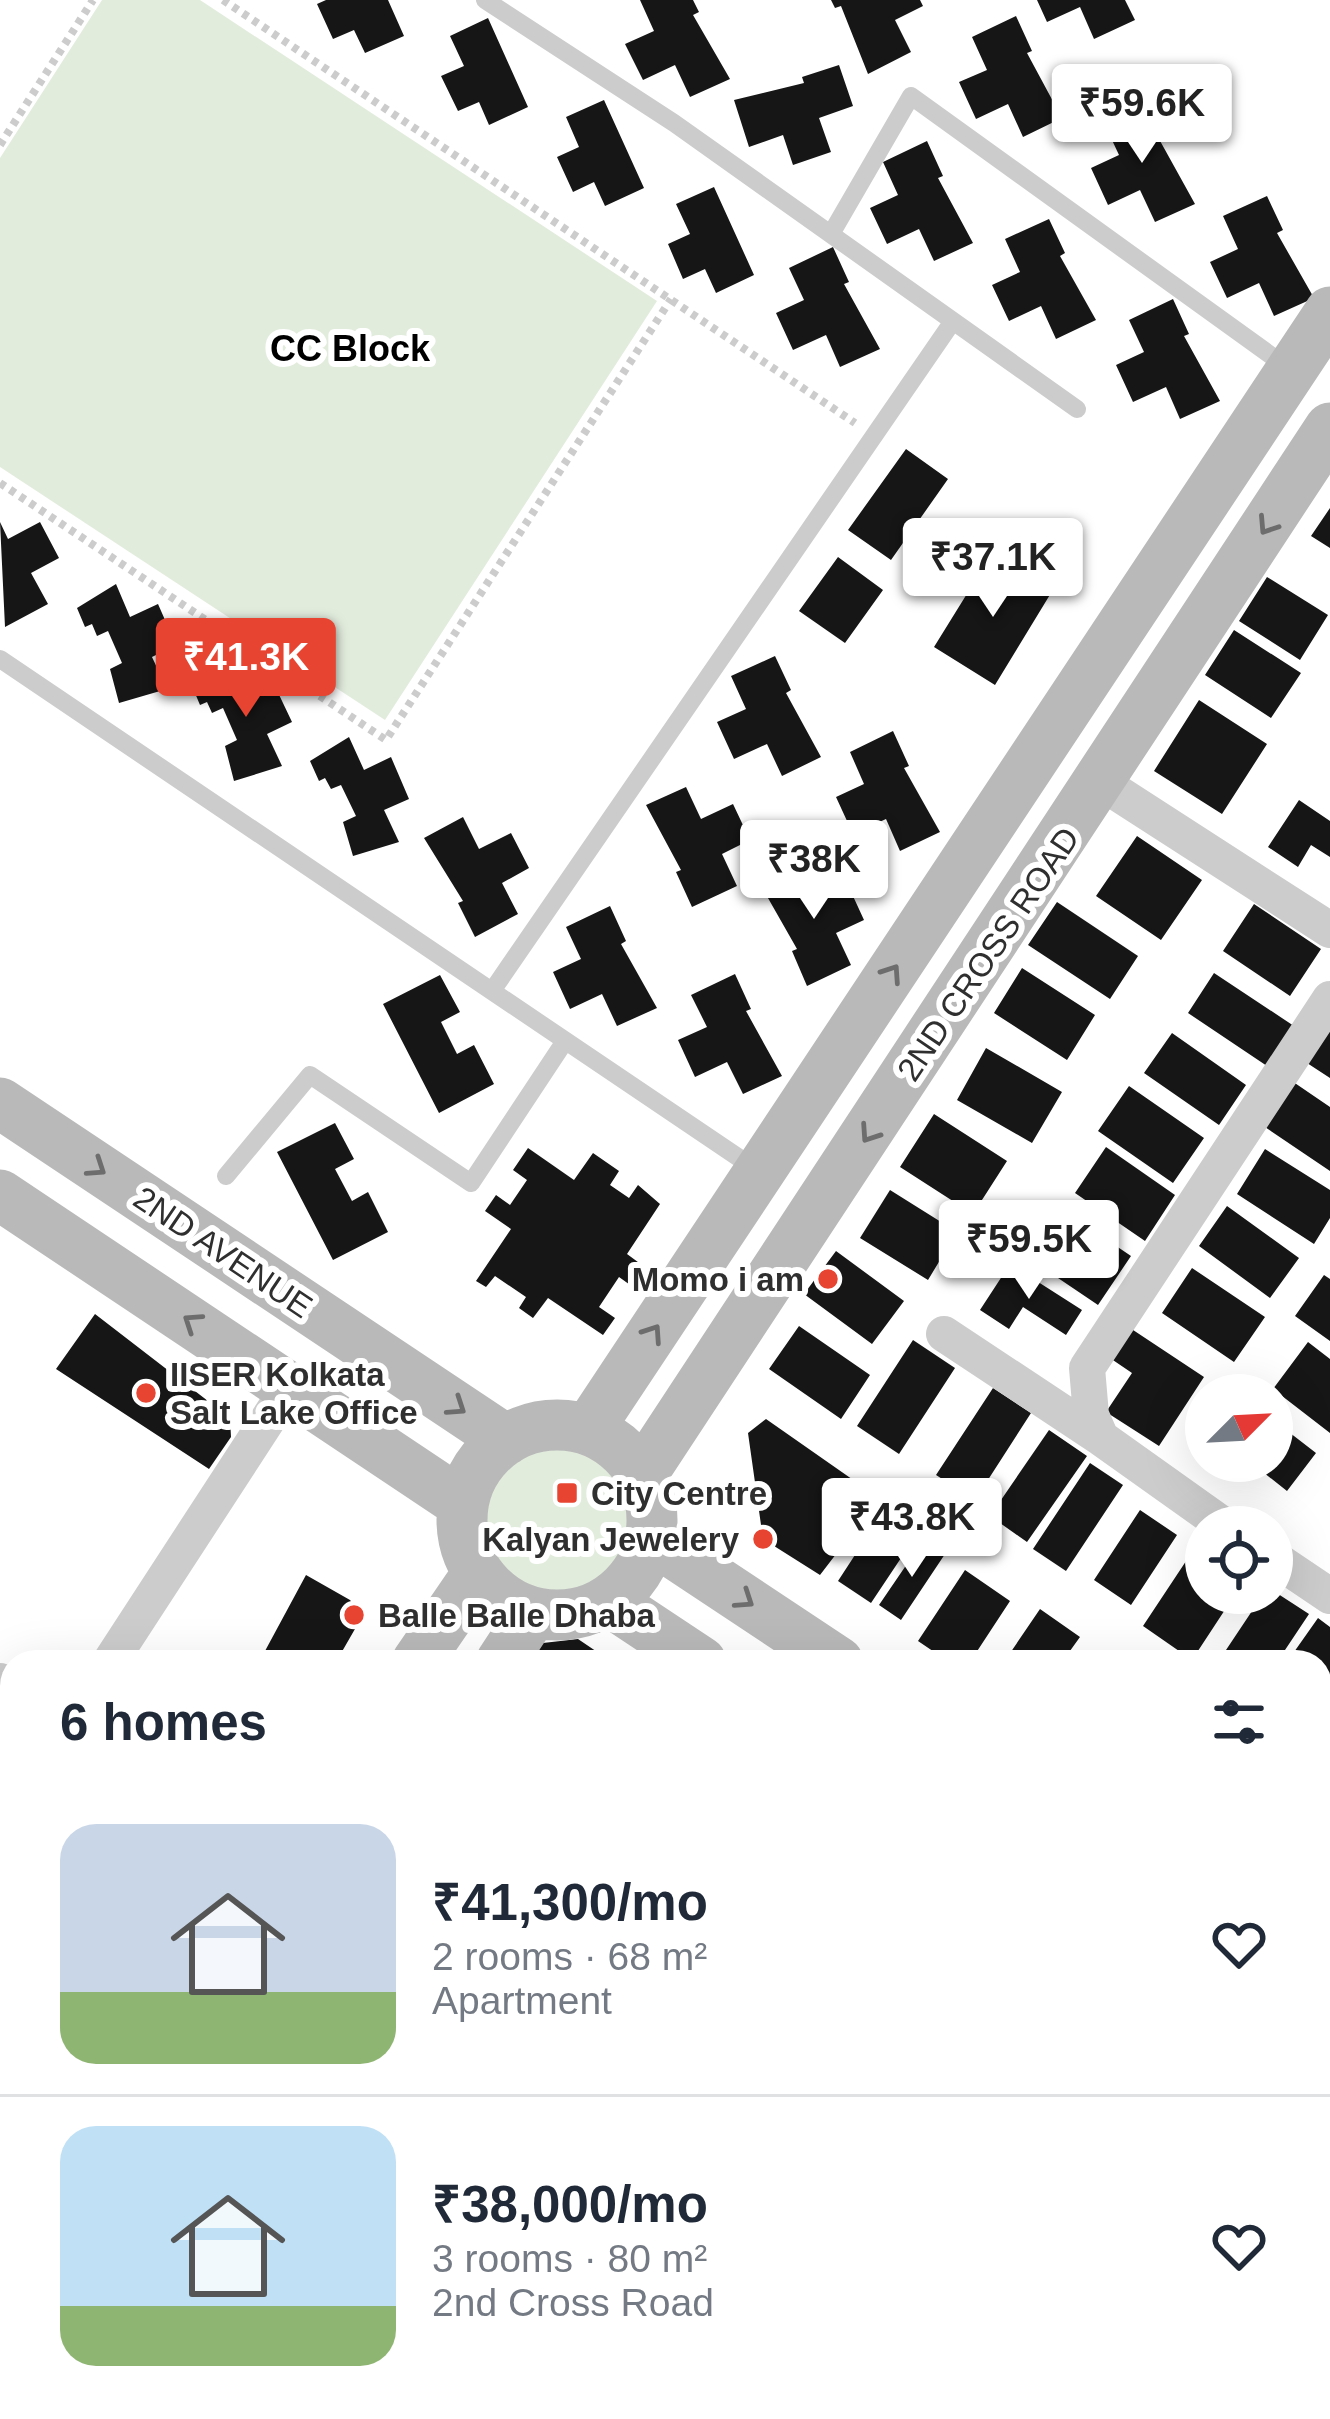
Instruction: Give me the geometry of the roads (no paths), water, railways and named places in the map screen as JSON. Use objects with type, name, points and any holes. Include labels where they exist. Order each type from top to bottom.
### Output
[{"type":"street","points":[[588,1430],[1330,311]]},
{"type":"street","name":"2ND CROSS ROAD","points":[[641,1476],[1102,783],[1330,428]]},
{"type":"street","points":[[1147,588],[1204,623]]},
{"type":"street","points":[[1102,783],[1330,930]]},
{"type":"street","points":[[1101,1438],[1087,1391],[1087,1368],[1095,1352],[1330,999]]},
{"type":"street","name":"2ND AVENUE","points":[[0,1103],[506,1440]]},
{"type":"street","points":[[0,1195],[463,1504]]},
{"type":"street","points":[[944,1334],[1197,1506]]},
{"type":"street","points":[[118,1650],[289,1387]]},
{"type":"street","points":[[546,1425],[588,1430],[610,1441],[641,1476],[653,1516],[651,1538],[637,1574],[609,1601],[559,1616],[533,1613],[493,1591],[478,1573],[462,1528],[463,1504],[478,1468],[506,1440],[546,1425]]},
{"type":"street","points":[[651,1538],[820,1650]]},
{"type":"street","points":[[1293,1568],[1326,1584]]},
{"type":"street","points":[[425,1650],[478,1573]]},
{"type":"street","points":[[609,1601],[682,1650]]},
{"type":"street","points":[[509,1650],[533,1613]]},
{"type":"lane","points":[[485,0],[831,234],[1077,409]]},
{"type":"lane","points":[[831,234],[911,96],[1285,380]]},
{"type":"lane","points":[[494,988],[953,320]]},
{"type":"lane","points":[[0,659],[494,988],[760,1172]]},
{"type":"lane","points":[[226,1176],[310,1075],[471,1183],[565,1041]]},
{"type":"place","name":"Momo i am","points":[[828,1279]]},
{"type":"place","name":"IISER Kolkata Salt Lake Office","points":[[146,1393]]},
{"type":"place","name":"City Centre","points":[[567,1493]]},
{"type":"place","name":"Kalyan Jewelery","points":[[763,1539]]},
{"type":"place","name":"Balle Balle Dhaba","points":[[354,1615]]},
{"type":"district","name":"CC Block","points":[[350,348]]}]
